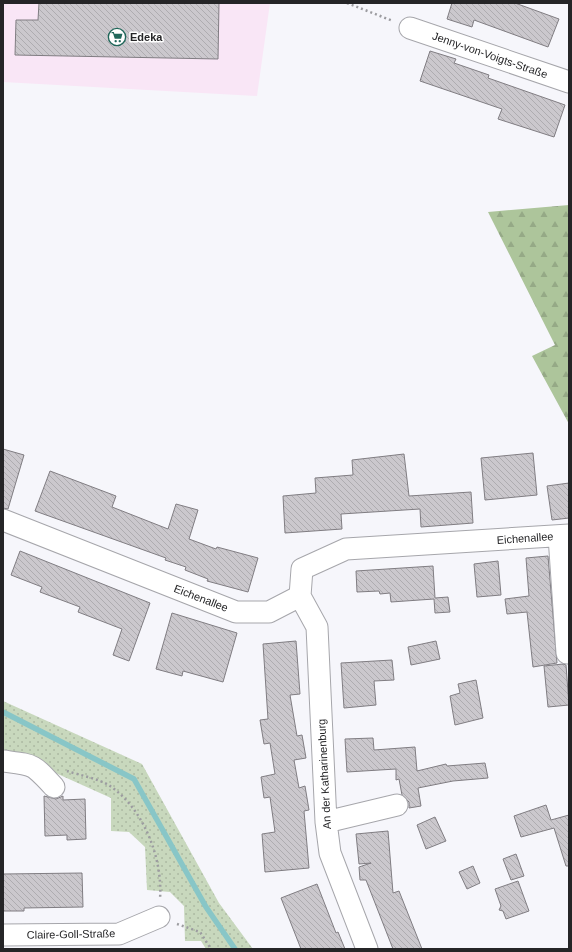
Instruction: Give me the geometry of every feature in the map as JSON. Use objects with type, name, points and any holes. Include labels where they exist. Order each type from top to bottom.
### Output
[{"type":"street","name":"Jenny-von-Voigts-Straße","points":[[410,28],[569,82]]},
{"type":"street","name":"Eichenallee","points":[[3,520],[236,612],[269,612],[300,596],[302,569],[346,549],[564,536]]},
{"type":"street","points":[[564,536],[568,653]]},
{"type":"street","name":"An der Katharinenburg","points":[[300,596],[317,627],[326,822],[330,853],[367,949]]},
{"type":"street","points":[[3,761],[28,764],[38,770],[59,778]]},
{"type":"street","points":[[326,822],[397,805]]},
{"type":"street","name":"Claire-Goll-Straße","points":[[3,935],[119,934],[159,917]]},
{"type":"path","points":[[347,3],[410,28]]},
{"type":"path","points":[[59,778],[109,786],[130,805],[146,830],[157,858],[161,890],[159,917],[200,932],[211,949]]},
{"type":"shaded area","points":[[3,3],[270,3],[257,96],[3,82]]},
{"type":"green space","points":[[569,205],[569,424],[532,356],[555,345],[488,212]]},
{"type":"green space","points":[[3,701],[142,764],[219,903],[253,949],[206,949],[201,941],[185,941],[184,906],[170,892],[147,890],[145,847],[129,832],[111,831],[111,798],[29,761],[3,756]]},
{"type":"building","name":"Edeka","points":[[39,3],[219,3],[218,59],[15,55],[16,20],[38,20]]},
{"type":"building","points":[[452,3],[515,3],[559,19],[548,47],[474,20],[472,27],[447,19]]},
{"type":"building","points":[[430,51],[456,59],[454,63],[489,75],[488,78],[565,105],[554,137],[498,119],[502,109],[420,81]]},
{"type":"building","points":[[3,449],[24,455],[8,509],[3,508]]},
{"type":"building","points":[[533,453],[537,495],[485,500],[481,458]]},
{"type":"building","points":[[404,454],[409,496],[471,492],[473,523],[421,527],[420,509],[341,514],[342,529],[285,533],[283,496],[316,493],[315,478],[353,475],[352,460]]},
{"type":"building","points":[[50,471],[116,496],[112,507],[168,529],[176,504],[198,510],[189,539],[216,549],[217,547],[258,558],[248,592],[207,581],[208,579],[185,570],[186,567],[165,560],[166,558],[35,511]]},
{"type":"building","points":[[569,483],[569,518],[552,520],[547,486]]},
{"type":"building","points":[[20,551],[150,603],[129,661],[113,655],[122,629],[78,612],[80,607],[40,592],[42,587],[11,575]]},
{"type":"building","points":[[548,556],[557,663],[533,667],[527,612],[507,614],[505,599],[529,596],[526,558]]},
{"type":"building","points":[[498,561],[501,595],[477,597],[474,564]]},
{"type":"building","points":[[433,566],[435,598],[448,597],[450,612],[435,613],[434,599],[391,602],[390,593],[380,594],[379,591],[357,592],[356,571]]},
{"type":"building","points":[[172,613],[237,633],[223,682],[183,671],[182,676],[156,669]]},
{"type":"building","points":[[296,641],[300,694],[290,695],[297,736],[302,735],[306,758],[294,760],[299,788],[305,786],[309,810],[304,811],[309,868],[265,872],[262,834],[275,832],[270,797],[264,798],[261,777],[275,774],[270,743],[264,744],[260,720],[268,719],[263,644]]},
{"type":"building","points":[[436,641],[440,659],[411,665],[408,647]]},
{"type":"building","points":[[392,660],[394,680],[374,681],[376,705],[344,708],[341,663]]},
{"type":"building","points":[[566,665],[569,705],[548,707],[544,666]]},
{"type":"building","points":[[476,680],[483,718],[455,725],[450,696],[460,693],[458,684]]},
{"type":"building","points":[[373,738],[374,750],[415,747],[417,771],[446,764],[447,766],[485,763],[488,778],[453,781],[418,788],[421,806],[409,808],[409,802],[402,795],[399,779],[396,780],[396,769],[347,772],[345,739]]},
{"type":"building","points":[[44,796],[56,799],[63,796],[63,800],[85,799],[86,839],[67,840],[67,835],[45,836]]},
{"type":"building","points":[[546,805],[551,820],[569,815],[569,866],[566,866],[554,828],[521,837],[514,816]]},
{"type":"building","points":[[435,817],[446,841],[426,849],[417,825]]},
{"type":"building","points":[[388,831],[393,893],[399,891],[422,949],[393,949],[366,880],[360,880],[359,867],[371,863],[359,864],[356,834]]},
{"type":"building","points":[[516,854],[524,876],[511,880],[503,859]]},
{"type":"building","points":[[473,866],[480,883],[467,889],[459,872]]},
{"type":"building","points":[[82,873],[83,907],[24,908],[24,911],[3,911],[3,874]]},
{"type":"building","points":[[518,881],[529,911],[506,919],[503,911],[499,910],[501,906],[495,889]]},
{"type":"building","points":[[317,884],[336,933],[338,932],[345,949],[301,949],[281,898]]},
{"type":"waterway","points":[[3,712],[134,779],[206,907],[235,949]]},
{"type":"place","name":"Edeka","points":[[117,37]]}]
